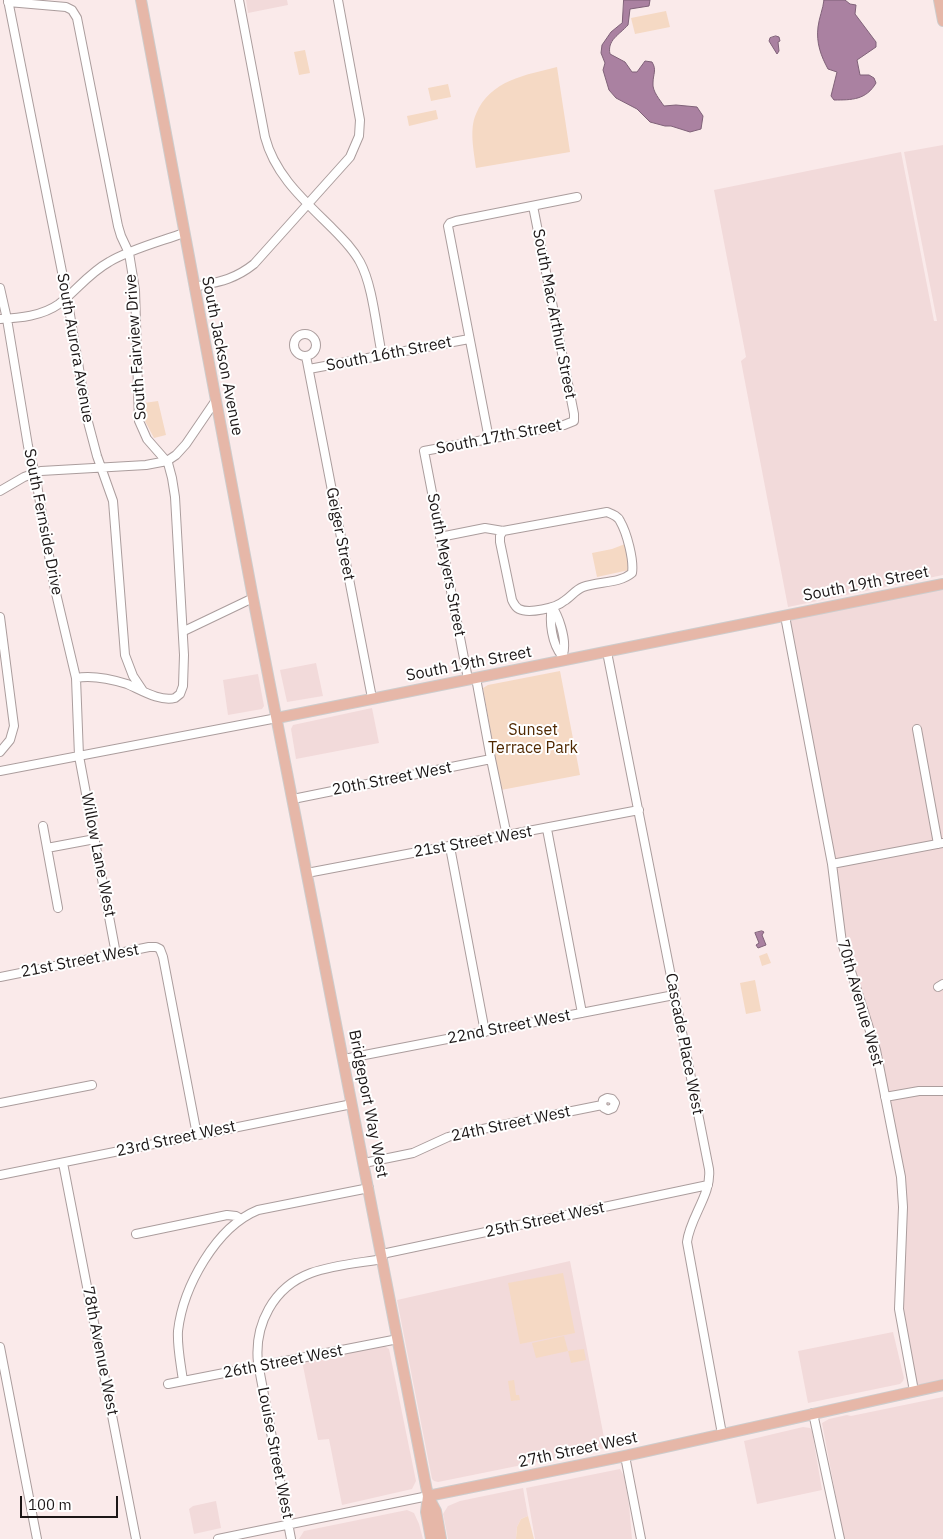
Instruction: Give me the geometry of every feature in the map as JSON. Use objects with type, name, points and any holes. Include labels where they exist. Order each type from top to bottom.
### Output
[{"type":"main road","name":"South Jackson Avenue","points":[[141,0],[277,718]]},
{"type":"main road","points":[[939,0],[943,22]]},
{"type":"main road","name":"South 19th Street","points":[[277,718],[562,658],[607,652],[943,584]]},
{"type":"main road","name":"Bridgeport Way West","points":[[277,718],[428,1496],[436,1512],[441,1539]]},
{"type":"main road","name":"27th Street West","points":[[428,1496],[625,1456],[943,1385]]},
{"type":"main road","name":"Bridgeport Way West","points":[[428,1496],[426,1512],[431,1539]]},
{"type":"street","points":[[239,0],[267,146],[279,171],[345,242],[360,261],[370,291],[382,355]]},
{"type":"street","points":[[194,287],[223,282],[243,273],[254,264],[350,157],[360,128],[359,112],[338,0]]},
{"type":"street","name":"South Fairview Drive","points":[[8,1],[66,7],[72,10],[77,18],[118,226],[129,253],[135,290],[139,421],[147,439],[167,461],[172,478],[175,497],[184,631],[183,686],[179,696],[171,699],[163,698],[144,691]]},
{"type":"street","name":"South Aurora Avenue","points":[[8,1],[66,297],[88,422],[114,505],[125,655],[133,676],[144,691]]},
{"type":"street","points":[[489,439],[448,232],[449,225],[456,221],[577,197]]},
{"type":"street","name":"South Mac Arthur Street","points":[[533,206],[574,421]]},
{"type":"street","points":[[3,319],[38,314],[54,307],[100,268],[129,253],[184,233]]},
{"type":"street","name":"South Fernside Drive","points":[[0,288],[3,319],[35,474],[54,585],[76,678],[80,756]]},
{"type":"street","name":"South 16th Street","points":[[309,369],[469,339]]},
{"type":"street","name":"Geiger Street","points":[[306,356],[372,698]]},
{"type":"street","points":[[0,491],[24,477],[50,470],[146,465],[167,461],[176,455],[186,444],[216,400]]},
{"type":"street","name":"South 17th Street","points":[[424,451],[564,425],[574,421]]},
{"type":"street","name":"South Meyers Street","points":[[424,451],[440,537],[507,836]]},
{"type":"street","points":[[440,537],[485,528],[503,531],[601,512],[613,514],[620,521],[633,563],[632,573],[625,578],[582,587],[564,602],[552,607],[524,611],[515,606],[512,600],[500,542],[500,536],[503,531]]},
{"type":"street","points":[[184,631],[253,598]]},
{"type":"street","points":[[552,607],[558,615],[562,633],[564,648],[562,658]]},
{"type":"street","name":"70th Avenue West","points":[[785,616],[832,864],[842,943],[876,1050],[903,1196],[899,1309],[914,1391]]},
{"type":"street","points":[[0,617],[14,723],[10,740],[0,752]]},
{"type":"street","name":"Cascade Place West","points":[[607,652],[708,1160],[710,1177],[708,1185],[690,1227],[687,1242],[722,1434]]},
{"type":"street","points":[[76,678],[109,679],[144,691]]},
{"type":"street","name":"South 19th Street","points":[[0,771],[277,718]]},
{"type":"street","points":[[832,864],[941,843],[917,729]]},
{"type":"street","name":"Willow Lane West","points":[[80,756],[116,954]]},
{"type":"street","name":"20th Street West","points":[[293,799],[490,759]]},
{"type":"street","name":"21st Street West","points":[[307,873],[547,829],[639,810]]},
{"type":"street","points":[[43,826],[58,908]]},
{"type":"street","points":[[547,829],[582,1012]]},
{"type":"street","points":[[47,848],[95,839]]},
{"type":"street","points":[[450,847],[485,1032]]},
{"type":"street","name":"21st Street West","points":[[0,977],[152,947],[160,949],[164,957],[197,1135]]},
{"type":"street","name":"22nd Street West","points":[[344,1059],[674,995]]},
{"type":"street","points":[[0,1103],[92,1085]]},
{"type":"street","points":[[885,1097],[919,1090],[943,1092]]},
{"type":"street","name":"23rd Street West","points":[[0,1175],[352,1104]]},
{"type":"street","name":"24th Street West","points":[[364,1163],[414,1153],[459,1134],[602,1105]]},
{"type":"street","name":"78th Avenue West","points":[[64,1163],[136,1539]]},
{"type":"street","name":"25th Street West","points":[[259,1366],[258,1346],[264,1320],[271,1304],[285,1289],[302,1277],[317,1271],[382,1256],[708,1185]]},
{"type":"street","points":[[183,1381],[178,1333],[180,1318],[188,1291],[205,1259],[223,1236],[241,1219],[252,1212],[270,1206],[369,1188]]},
{"type":"street","points":[[136,1234],[227,1215],[236,1216],[241,1219]]},
{"type":"street","name":"26th Street West","points":[[168,1384],[398,1339]]},
{"type":"street","points":[[0,1347],[3,1378],[37,1539]]},
{"type":"street","name":"Louise Street West","points":[[259,1366],[291,1539]]},
{"type":"street","points":[[813,1413],[840,1539]]},
{"type":"street","points":[[625,1456],[641,1539]]},
{"type":"street","name":"27th Street West","points":[[218,1539],[428,1496]]},
{"type":"shaded area","points":[[246,0],[287,0],[288,5],[248,13]]},
{"type":"shaded area","points":[[624,0],[650,0],[649,6],[630,9],[628,25],[612,41],[610,54],[625,62],[632,72],[637,72],[645,61],[652,62],[655,70],[654,89],[664,106],[697,107],[703,116],[701,129],[690,132],[650,122],[637,109],[616,98],[609,90],[603,70],[605,63],[601,53],[602,45],[611,32],[622,23]]},
{"type":"shaded area","points":[[824,0],[845,0],[850,4],[856,5],[855,14],[876,42],[876,47],[857,60],[860,75],[869,75],[874,78],[876,83],[868,93],[858,98],[834,100],[831,96],[837,72],[828,69],[818,44],[819,24]]},
{"type":"shaded area","points":[[779,37],[780,41],[778,42],[779,51],[777,54],[769,41],[770,38]]},
{"type":"shaded area","points":[[943,145],[943,575],[788,607],[741,361],[746,357],[714,190],[901,152],[934,321],[937,321],[904,152]]},
{"type":"shaded area","points":[[943,584],[943,1385],[914,1391],[902,1333],[903,1207],[878,1058],[846,959],[786,616]]},
{"type":"shaded area","points":[[316,663],[323,696],[287,702],[280,670]]},
{"type":"shaded area","points":[[258,674],[264,706],[262,709],[228,715],[223,680]]},
{"type":"shaded area","points":[[372,708],[379,743],[296,759],[291,729],[293,725]]},
{"type":"shaded area","points":[[764,932],[762,935],[766,945],[758,948],[756,945],[759,943],[755,933]]},
{"type":"shaded area","points":[[570,1261],[606,1448],[438,1482],[434,1481],[432,1479],[397,1300]]},
{"type":"shaded area","points":[[893,1332],[904,1378],[900,1384],[808,1403],[798,1351]]},
{"type":"shaded area","points":[[383,1345],[389,1349],[416,1481],[412,1489],[342,1505],[329,1439],[318,1440],[302,1361]]},
{"type":"shaded area","points":[[943,1397],[943,1539],[835,1539],[829,1509],[838,1508],[822,1423],[829,1419],[847,1415],[851,1416]]},
{"type":"shaded area","points":[[803,1427],[810,1428],[812,1431],[822,1490],[757,1504],[744,1441]]},
{"type":"shaded area","points":[[620,1469],[624,1476],[629,1505],[632,1539],[535,1539],[526,1488]]},
{"type":"shaded area","points":[[523,1488],[528,1516],[521,1519],[517,1527],[516,1539],[448,1539],[443,1514],[448,1506],[460,1501]]},
{"type":"shaded area","points":[[216,1501],[221,1528],[194,1534],[189,1509],[193,1506]]},
{"type":"shaded area","points":[[407,1510],[414,1513],[423,1539],[299,1539],[304,1531]]},
{"type":"green space","points":[[666,11],[670,27],[635,34],[631,18]]},
{"type":"green space","points":[[305,50],[310,73],[299,75],[294,52]]},
{"type":"green space","points":[[557,67],[570,152],[476,168],[473,141],[474,120],[482,103],[490,93],[521,76]]},
{"type":"green space","points":[[448,84],[451,97],[431,101],[428,88]]},
{"type":"green space","points":[[436,110],[438,119],[409,126],[407,116]]},
{"type":"green space","points":[[158,401],[166,435],[154,438],[145,421],[144,403]]},
{"type":"green space","points":[[625,544],[629,570],[597,577],[592,553]]},
{"type":"green space","name":"Sunset Terrace Park","points":[[560,671],[580,775],[501,790],[483,688],[488,685]]},
{"type":"green space","points":[[767,953],[771,963],[762,966],[759,956]]},
{"type":"green space","points":[[755,980],[761,1011],[746,1014],[740,983]]},
{"type":"green space","points":[[563,1273],[575,1333],[520,1344],[508,1283]]},
{"type":"green space","points":[[564,1336],[568,1351],[536,1358],[532,1343]]},
{"type":"green space","points":[[584,1349],[586,1360],[571,1363],[568,1351]]},
{"type":"green space","points":[[514,1380],[516,1395],[519,1395],[520,1400],[511,1401],[508,1381]]},
{"type":"green space","points":[[528,1516],[534,1539],[516,1539],[517,1527],[521,1519]]}]
